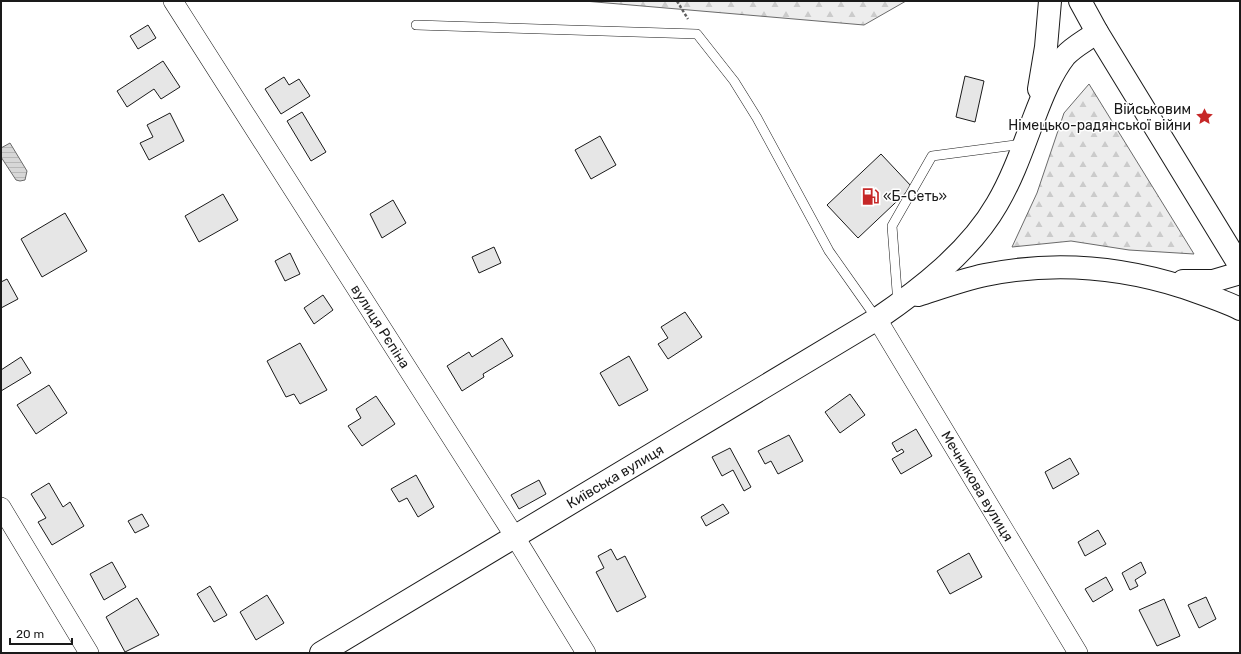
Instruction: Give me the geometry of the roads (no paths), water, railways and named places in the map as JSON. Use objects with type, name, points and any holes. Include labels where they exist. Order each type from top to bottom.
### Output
[{"type":"highway","points":[[1025,144],[1034,114],[1042,72],[1048,31],[1050,1]]},
{"type":"highway","points":[[1080,1],[1097,32],[1240,266]]},
{"type":"highway","points":[[902,302],[944,268],[970,241],[983,224],[999,200],[1017,164],[1044,93],[1060,64],[1073,49],[1097,32]]},
{"type":"highway","points":[[902,302],[970,279],[1008,271],[1064,267],[1092,268],[1125,272],[1148,277],[1194,291],[1240,309]]},
{"type":"highway","points":[[1148,277],[1186,282],[1202,282],[1222,279],[1240,273]]},
{"type":"highway","name":"Київська вулиця","points":[[321,653],[877,319],[902,302]]},
{"type":"street","name":"вулиця Рєпіна","points":[[173,1],[514,537],[586,653]]},
{"type":"street","name":"Мечникова вулиця","points":[[877,319],[1078,653]]},
{"type":"street","points":[[1,507],[89,653]]},
{"type":"lane","points":[[416,25],[697,34],[734,81],[757,118],[829,251],[877,319]]},
{"type":"lane","points":[[902,302],[892,226],[932,156],[1025,144]]},
{"type":"place","name":"Військовим Німецько-радянської війни","points":[[1204,117]]},
{"type":"place","name":"«Б-Сеть»","points":[[870,196]]}]
